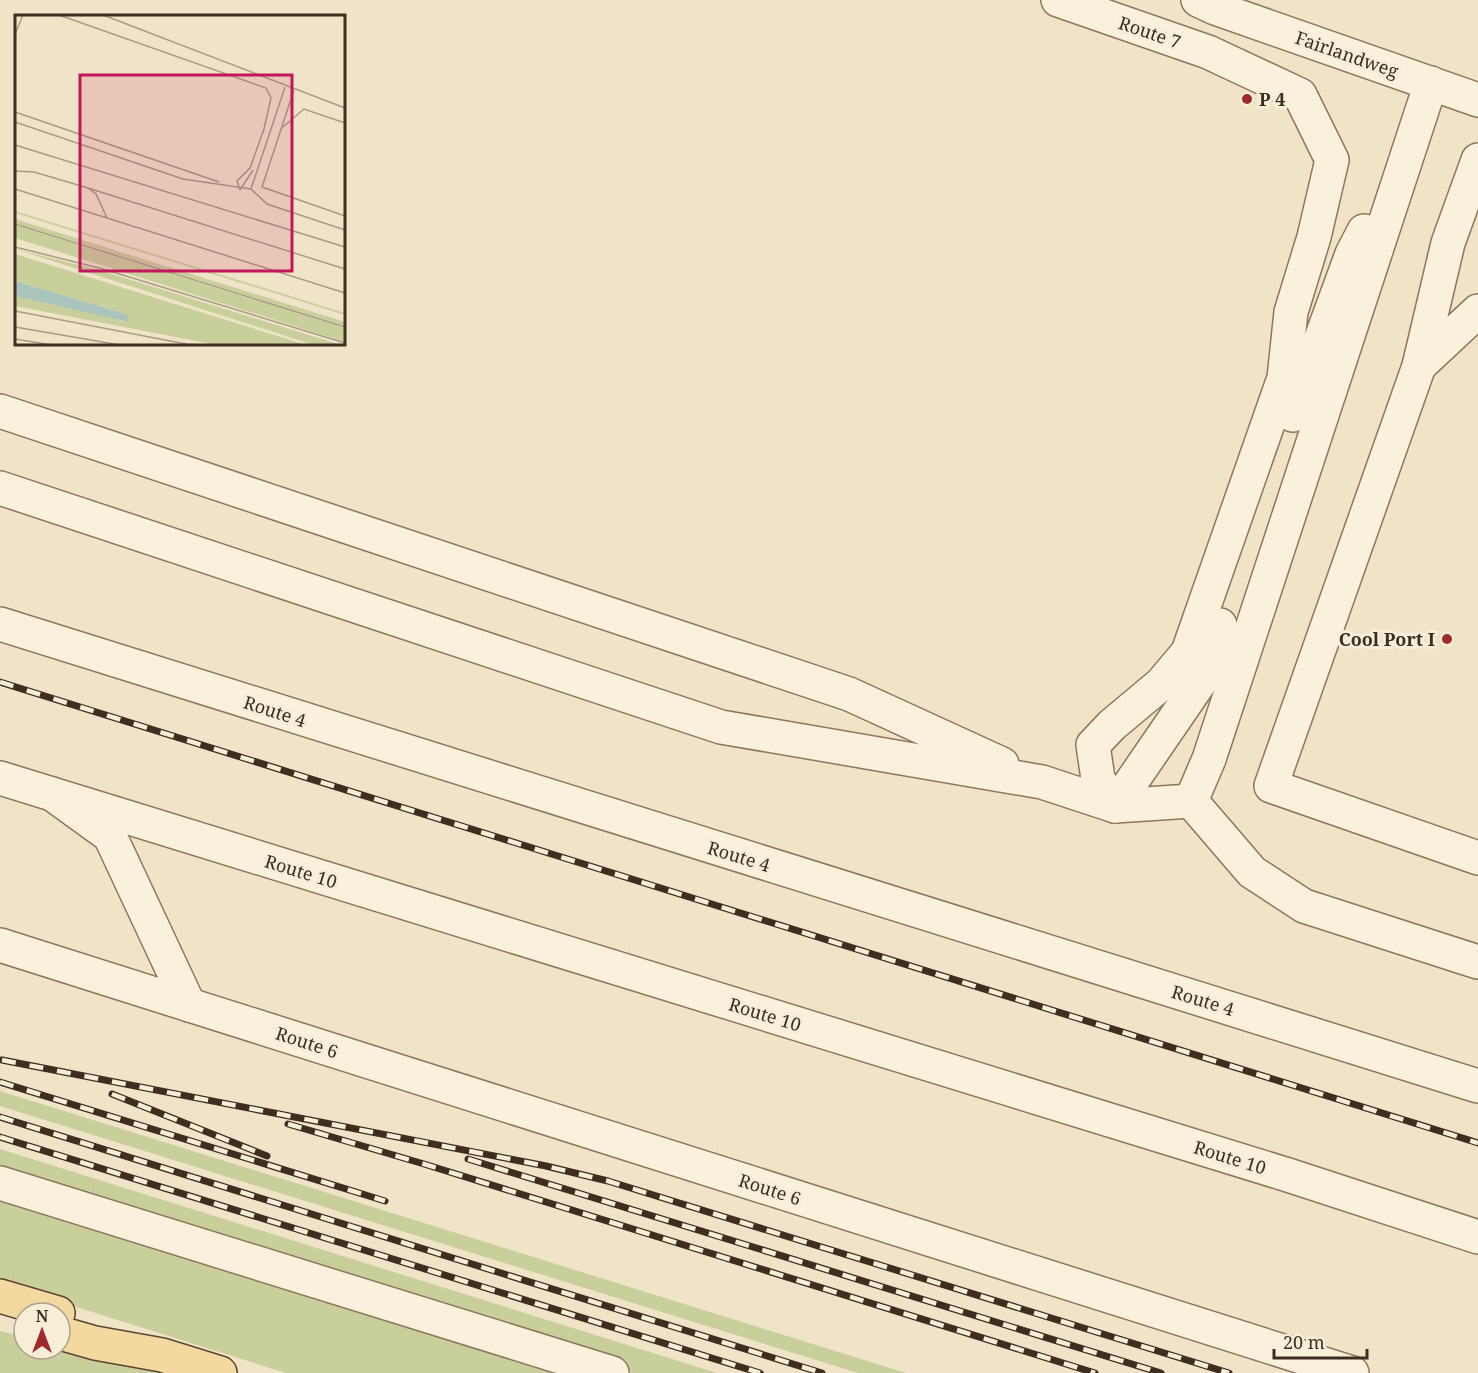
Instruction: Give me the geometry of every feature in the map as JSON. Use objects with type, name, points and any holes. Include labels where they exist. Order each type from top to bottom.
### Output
[{"type":"main road","points":[[0,1296],[17,1301]]},
{"type":"main road","points":[[72,1317],[102,1326],[162,1355]]},
{"type":"main road","points":[[72,1336],[162,1355],[220,1373]]},
{"type":"lane","name":"Route 7","points":[[1058,0],[1208,52],[1300,94],[1332,160],[1314,237],[1292,312],[1284,378],[1188,652],[1161,684],[1112,725],[1093,745],[1098,780],[1115,806]]},
{"type":"lane","name":"Fairlandweg","points":[[1207,4],[1478,100]]},
{"type":"lane","points":[[1191,801],[1209,759],[1431,83]]},
{"type":"lane","points":[[1115,806],[1200,682],[1317,346],[1352,254],[1412,142]]},
{"type":"lane","points":[[1478,160],[1448,243],[1419,366],[1271,786],[1478,858]]},
{"type":"lane","points":[[1419,366],[1478,311]]},
{"type":"lane","points":[[0,411],[849,694],[1042,782],[1115,806],[1191,801]]},
{"type":"lane","points":[[0,488],[721,727],[1042,782]]},
{"type":"lane","name":"Route 4","points":[[0,624],[1478,1086]]},
{"type":"lane","name":"Route 10","points":[[0,778],[1288,1175],[1478,1237]]},
{"type":"lane","points":[[52,794],[110,837],[189,1005]]},
{"type":"lane","points":[[1191,801],[1252,872],[1304,906],[1478,962]]},
{"type":"lane","name":"Route 6","points":[[0,945],[1352,1373]]},
{"type":"lane","points":[[0,1183],[612,1373]]},
{"type":"green space","points":[[0,1091],[906,1373],[858,1373],[0,1106]]},
{"type":"green space","points":[[0,1149],[717,1373],[632,1373],[0,1176]]},
{"type":"green space","points":[[0,1190],[589,1373],[286,1373],[72,1306],[72,1301],[57,1301],[0,1283]]},
{"type":"green space","points":[[0,1331],[12,1334],[12,1361],[72,1361],[72,1352],[161,1373],[0,1373]]},
{"type":"railway","points":[[0,682],[1478,1143]]},
{"type":"railway","points":[[2,1060],[546,1166],[608,1181],[1229,1373]]},
{"type":"railway","points":[[0,1082],[385,1201]]},
{"type":"railway","points":[[112,1094],[267,1156]]},
{"type":"railway","points":[[0,1117],[822,1373]]},
{"type":"railway","points":[[288,1124],[424,1164],[1095,1373]]},
{"type":"railway","points":[[0,1137],[760,1373]]},
{"type":"railway","points":[[468,1159],[1161,1373]]},
{"type":"place","name":"P 4","points":[[1247,99]]},
{"type":"place","name":"Cool Port I","points":[[1447,639]]}]
